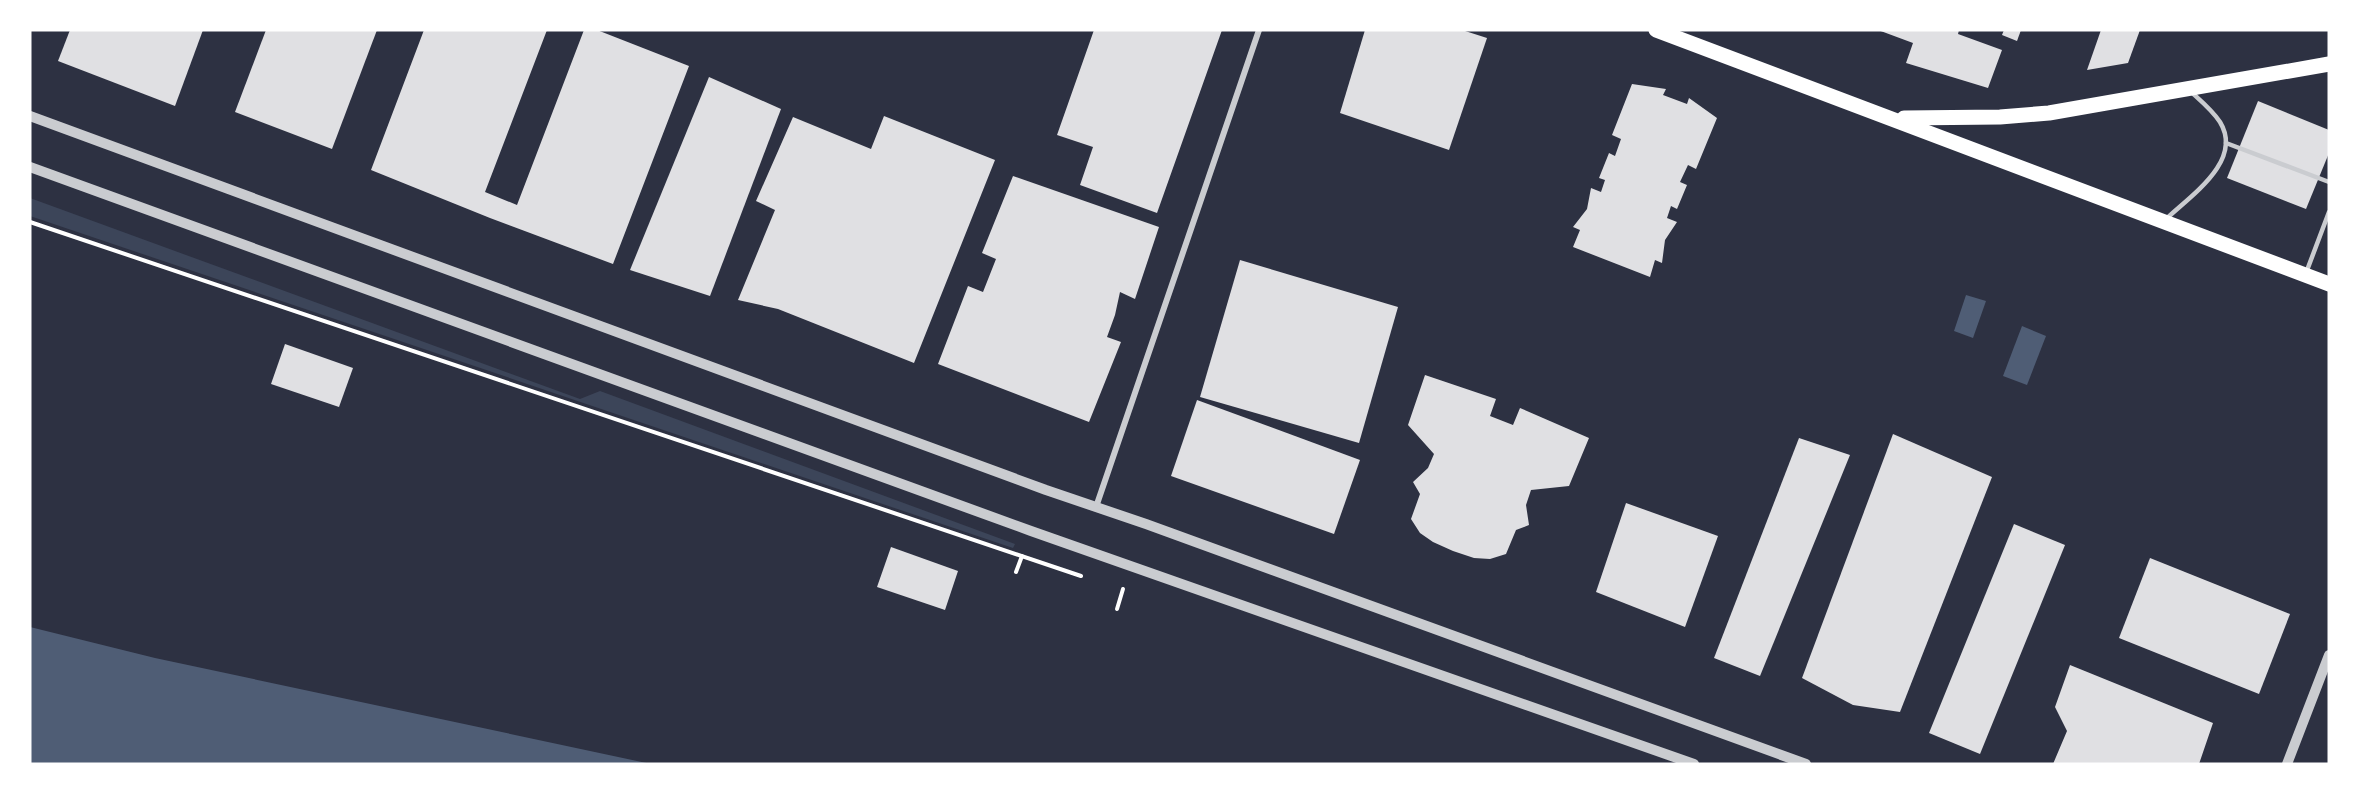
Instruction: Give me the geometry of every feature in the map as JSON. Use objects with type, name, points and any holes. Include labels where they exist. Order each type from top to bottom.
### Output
[{"type":"main road","points":[[1656,30],[2329,284]]},
{"type":"main road","points":[[1893,118],[2000,117],[2049,113],[2329,64]]},
{"type":"street","points":[[1096,507],[1259,30]]},
{"type":"street","points":[[30,116],[1096,507],[1806,764]]},
{"type":"street","points":[[30,167],[1031,531],[1694,764]]},
{"type":"street","points":[[2287,764],[2329,655]]},
{"type":"lane","points":[[2163,222],[2223,161],[2226,142],[2221,124],[2187,88]]},
{"type":"lane","points":[[2226,142],[2329,182]]},
{"type":"lane","points":[[2306,275],[2329,212]]},
{"type":"path","points":[[30,222],[1089,578]]},
{"type":"path","points":[[1016,572],[1022,556]]},
{"type":"path","points":[[1112,586],[1134,593]]},
{"type":"path","points":[[1117,609],[1123,589]]},
{"type":"shaded area","points":[[30,198],[580,399],[600,391],[1015,544],[1013,548],[30,216]]},
{"type":"shaded area","points":[[1966,295],[1986,301],[1973,338],[1954,331]]},
{"type":"shaded area","points":[[2022,326],[2046,336],[2027,385],[2003,376]]},
{"type":"shaded area","points":[[30,627],[155,658],[651,764],[30,764]]},
{"type":"building","points":[[70,30],[203,30],[175,106],[58,61]]},
{"type":"building","points":[[266,30],[377,30],[332,149],[235,112]]},
{"type":"building","points":[[424,30],[547,30],[485,192],[517,205],[584,30],[597,30],[689,66],[613,264],[371,170]]},
{"type":"building","points":[[1094,30],[1222,30],[1157,213],[1080,185],[1093,147],[1057,135]]},
{"type":"building","points":[[1365,30],[1462,30],[1487,38],[1449,150],[1340,113]]},
{"type":"building","points":[[1878,30],[1959,30],[1958,34],[2002,50],[1988,88],[1906,63],[1913,43]]},
{"type":"building","points":[[2004,30],[2021,30],[2017,41],[2002,35]]},
{"type":"building","points":[[2101,30],[2140,30],[2128,63],[2087,70]]},
{"type":"building","points":[[709,77],[781,109],[710,296],[630,270]]},
{"type":"building","points":[[1632,84],[1666,89],[1663,95],[1687,104],[1689,98],[1717,118],[1696,169],[1688,165],[1680,182],[1687,185],[1677,209],[1671,206],[1667,218],[1677,222],[1665,240],[1662,263],[1655,260],[1650,277],[1573,247],[1580,230],[1573,227],[1587,209],[1591,188],[1601,192],[1605,180],[1599,178],[1609,153],[1615,156],[1621,139],[1612,135]]},
{"type":"building","points":[[2258,101],[2329,130],[2329,153],[2306,209],[2227,178]]},
{"type":"building","points":[[884,116],[995,160],[914,363],[778,309],[738,300],[775,210],[756,201],[793,117],[871,149]]},
{"type":"building","points":[[1013,176],[1159,227],[1135,299],[1120,292],[1107,337],[1121,342],[1089,422],[938,364],[968,286],[983,292],[996,259],[982,253]]},
{"type":"building","points":[[1240,260],[1398,307],[1359,443],[1200,397]]},
{"type":"building","points":[[285,344],[353,368],[339,407],[271,384]]},
{"type":"building","points":[[1425,375],[1496,399],[1490,416],[1513,425],[1520,408],[1589,438],[1569,486],[1531,490],[1526,505],[1529,525],[1516,530],[1506,554],[1490,559],[1474,558],[1453,551],[1420,533],[1411,519],[1420,494],[1413,482],[1428,468],[1434,454],[1408,425]]},
{"type":"building","points":[[1197,400],[1360,460],[1334,534],[1171,476]]},
{"type":"building","points":[[1893,434],[1992,477],[1900,712],[1853,705],[1802,678]]},
{"type":"building","points":[[1799,438],[1850,455],[1760,676],[1714,658]]},
{"type":"building","points":[[1626,503],[1718,536],[1685,627],[1596,592]]},
{"type":"building","points":[[2014,524],[2065,545],[1980,754],[1929,733]]},
{"type":"building","points":[[891,547],[958,571],[945,610],[877,587]]},
{"type":"building","points":[[2150,558],[2290,614],[2259,694],[2119,638]]},
{"type":"building","points":[[2070,665],[2213,723],[2199,764],[2053,764],[2067,731],[2055,707]]}]
